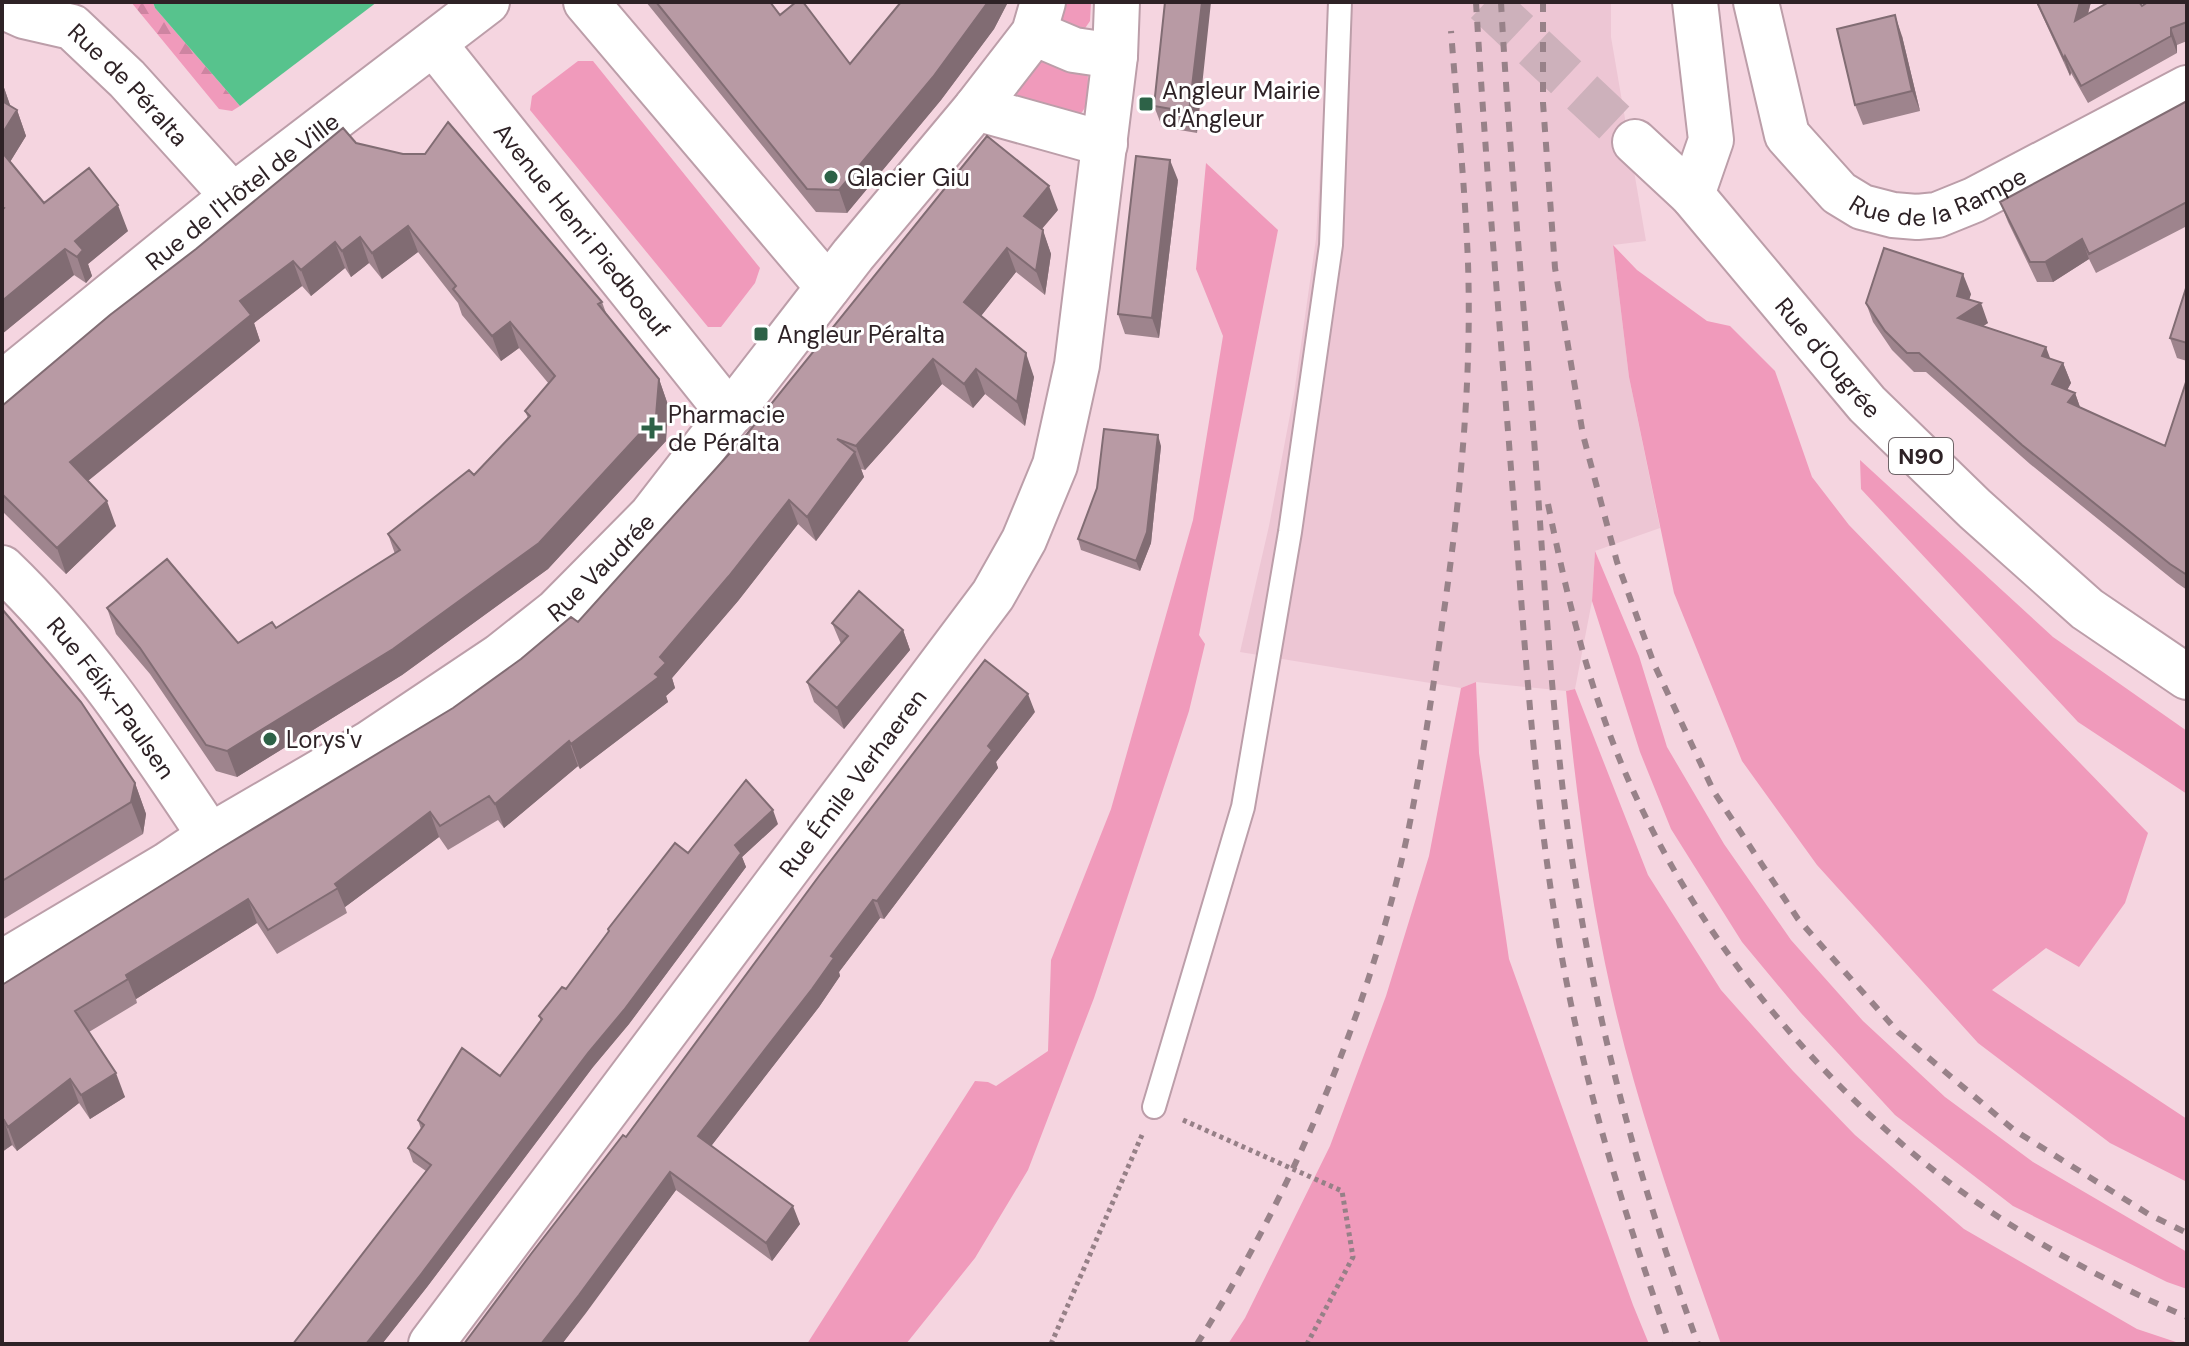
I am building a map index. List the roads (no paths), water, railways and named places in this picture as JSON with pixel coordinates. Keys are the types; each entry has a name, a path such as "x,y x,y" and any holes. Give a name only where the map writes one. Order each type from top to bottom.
{"street":[{"name":"Rue de l'Hôtel de Ville","path":"2,384 233,196 487,2"},
{"path":"586,2 828,287"},
{"name":"Rue Émile Verhaeren","path":"431,1344 1001,581 1024,540 1055,465 1077,365 1115,56 1117,2"},
{"path":"1692,195 1711,140 1695,2"},
{"name":"Rue de la Rampe","path":"1756,2 1787,135 1839,193 1862,207 1893,215 1937,215 1974,200 2187,88"},
{"name":"Rue de Péralta","path":"2,6 24,16 66,14 233,196"},
{"path":"1039,17 1074,50 1115,56"},
{"name":"Rue Vaudrée","path":"2,963 370,743 500,656 557,611 651,516 828,287 976,108 1039,17"},
{"name":"Avenue Henri Piedboeuf","path":"434,44 716,397 733,412"},
{"path":"976,108 1105,144"},
{"name":"Rue d'Ougrée","path":"1635,142 1692,195 1867,404 2087,609 2187,677"},
{"name":"Rue Félix-Paulsen","path":"2,568 42,607 122,706 210,836"}],"lane":[{"path":"1154,1107 1243,807 1290,532 1331,245 1340,2"}],"tunnel":[{"path":"1486,2 1635,142"}],"railway":[{"path":"1476,2 1530,706 1553,905 1564,971 1597,1114 1670,1344"},
{"path":"1501,2 1551,675 1571,851 1590,965 1615,1075 1644,1183 1698,1344"},
{"path":"1543,2 1543,103 1555,268 1583,435 1617,562 1654,664 1714,792 1798,919 1898,1032 2014,1130 2150,1215 2187,1233"},
{"path":"1197,1344 1266,1223 1326,1095 1374,962 1409,827 1432,697 1449,574 1466,397 1468,263 1451,31"},
{"path":"1548,504 1576,628 1615,748 1641,808 1672,866 1744,976 1830,1076 1927,1165 1988,1210 2052,1250 2187,1317"}],"place":[{"name":"Angleur Mairie d'Angleur","path":"1146,104"},
{"name":"Glacier Giu","path":"831,177"},
{"name":"Angleur Péralta","path":"761,334"},
{"name":"Pharmacie de Péralta","path":"652,428"},
{"name":"Lorys'v","path":"270,739"}]}
